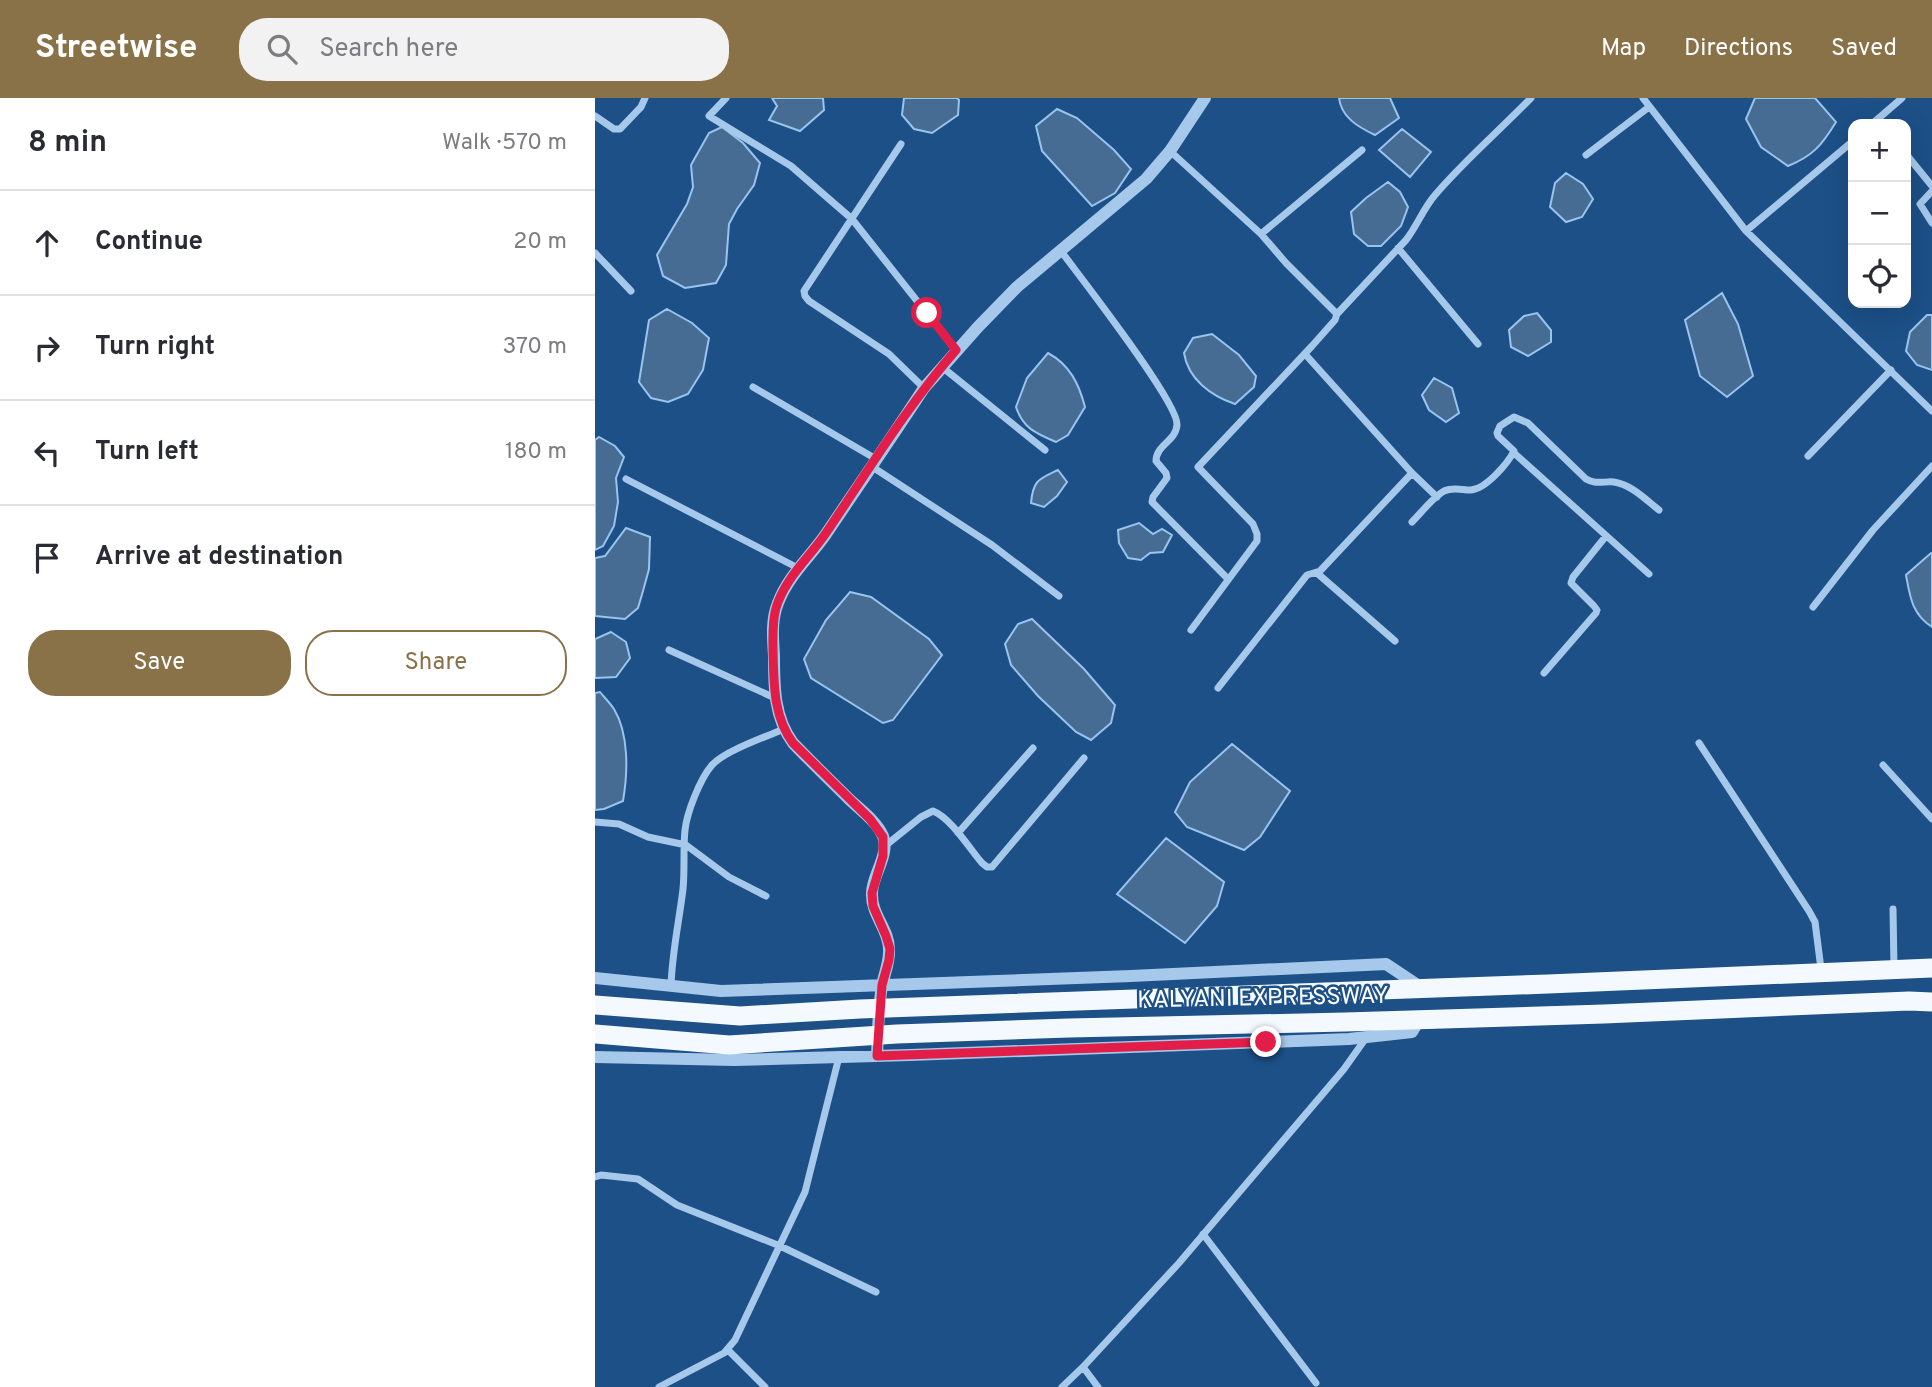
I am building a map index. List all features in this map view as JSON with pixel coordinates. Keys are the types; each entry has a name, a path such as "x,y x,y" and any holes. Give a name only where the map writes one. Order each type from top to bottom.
{"highway":[{"name":"KALYANI EXPRESSWAY","path":"595,1005 740,1016 860,1009 1932,968"},
{"name":"KALYANI EXPRESSWAY","path":"595,1034 729,1045 897,1034 1419,1020 1932,1002"}],"street":[{"path":"595,116 614,129 620,129 641,107 645,98"},
{"path":"726,98 709,116 791,166 852,219 956,350"},
{"path":"877,1056 882,985 890,949 873,906 872,893 884,846 882,834 801,751 784,729 775,698 774,617 783,591 798,568 824,536 941,367 1017,287 1146,178 1170,151 1205,98"},
{"path":"1191,630 1257,541 1256,528 1198,467 1305,354 1335,320 1337,314 1412,232 1421,213 1435,195 1478,148 1531,98"},
{"path":"1643,98 1746,231 1932,411"},
{"path":"1883,119 1902,98"},
{"path":"1586,155 1649,107"},
{"path":"901,144 804,291 809,301 889,354 924,388"},
{"path":"1746,231 1848,145"},
{"path":"1261,234 1362,150"},
{"path":"1170,151 1261,234 1337,314"},
{"path":"1911,162 1932,189 1920,204 1932,223"},
{"path":"1398,248 1478,344"},
{"path":"1061,251 1138,356 1176,418 1176,432 1156,454 1156,461 1167,478 1152,502 1228,579"},
{"path":"595,253 631,291"},
{"path":"1305,354 1437,497"},
{"path":"941,367 1045,450"},
{"path":"1808,456 1891,370"},
{"path":"753,387 874,463 992,545 1059,596"},
{"path":"1649,574 1514,453 1498,436 1500,426 1518,417 1528,423 1586,479 1596,483 1615,482 1625,485 1658,510"},
{"path":"1412,522 1448,489 1478,488 1494,476 1514,453"},
{"path":"1813,607 1873,530 1932,466"},
{"path":"1317,573 1412,473"},
{"path":"626,479 798,568"},
{"path":"1544,673 1596,613 1594,606 1571,583 1606,536"},
{"path":"1218,688 1309,573 1317,573 1395,641"},
{"path":"669,650 775,698"},
{"path":"671,986 683,888 685,827 704,778 713,764 730,753 784,729"},
{"path":"1699,743 1815,922 1822,972"},
{"path":"958,833 1033,748"},
{"path":"884,846 930,811 939,813 982,863 992,867 1084,758"},
{"path":"1883,765 1932,819"},
{"path":"595,822 624,826 645,836 686,845 729,877 766,896"},
{"path":"1893,909 1894,970"},
{"path":"595,978 722,991 1386,964 1422,988"},
{"path":"595,1056 734,1060 1366,1037 1412,1032 1419,1020"},
{"path":"1062,1387 1203,1234 1344,1069 1366,1037"},
{"path":"659,1387 728,1350 735,1340 805,1192 839,1057"},
{"path":"595,1177 601,1175 638,1179 677,1205 780,1246 876,1292"},
{"path":"1203,1234 1316,1383"},
{"path":"728,1350 765,1387"},
{"path":"1083,1367 1098,1387"}],"water":[{"path":"772,98 823,98 824,110 800,131 769,120 777,106"},
{"path":"904,98 957,98 958,115 932,133 914,129 902,115"},
{"path":"1339,98 1390,98 1399,118 1375,135 1347,116"},
{"path":"1755,98 1815,98 1836,122 1816,149 1788,166 1761,147 1746,119"},
{"path":"1057,109 1077,118 1114,150 1131,169 1115,193 1092,206 1042,151 1036,126"},
{"path":"722,127 743,143 760,163 754,185 729,224 726,265 716,283 685,288 663,276 657,255 687,204 693,187 691,165 709,133"},
{"path":"1402,129 1431,152 1410,177 1379,150"},
{"path":"1566,173 1583,184 1593,199 1582,217 1566,222 1550,207 1555,183"},
{"path":"1388,182 1400,192 1408,207 1401,226 1381,246 1368,246 1354,234 1351,212"},
{"path":"1722,293 1738,324 1753,376 1727,397 1700,376 1685,320"},
{"path":"667,309 692,323 709,338 703,370 688,394 668,402 651,398 639,382 649,320"},
{"path":"1537,313 1551,330 1551,342 1528,356 1511,347 1509,330 1524,316"},
{"path":"1927,315 1932,315 1932,370 1917,365 1906,351 1910,332"},
{"path":"1212,334 1239,355 1256,376 1254,387 1235,404 1202,385 1186,362 1184,353 1193,338"},
{"path":"1048,353 1062,363 1072,376 1085,407 1068,435 1056,442 1031,429 1022,420 1016,407 1027,378"},
{"path":"1434,378 1452,388 1459,413 1446,422 1429,410 1422,395"},
{"path":"599,437 615,446 624,457 616,478 618,502 614,526 603,546 595,550 595,440"},
{"path":"1058,470 1067,482 1057,496 1044,507 1031,503 1033,489 1038,481"},
{"path":"1139,523 1153,534 1162,529 1172,535 1163,552 1150,553 1141,560 1128,558 1119,543 1118,530"},
{"path":"626,528 650,537 649,569 638,608 625,619 595,616 595,558 605,556"},
{"path":"1931,553 1932,627 1916,611 1906,575"},
{"path":"850,592 871,597 929,639 942,655 893,720 883,723 811,678 804,659 826,620"},
{"path":"1032,619 1084,669 1115,705 1111,723 1091,740 1076,732 1038,696 1011,665 1005,644 1018,624"},
{"path":"611,632 626,642 630,658 616,677 595,678 595,639"},
{"path":"600,692 619,719 625,741 626,778 623,801 595,810 595,693"},
{"path":"1232,744 1290,791 1260,837 1244,850 1187,827 1175,812 1190,782"},
{"path":"1166,838 1224,882 1217,906 1185,943 1117,894"}],"route":[{"path":"927,313 956,350 924,388 824,536 798,568 783,591 774,617 775,698 784,729 793,743 870,819 883,837 883,856 872,893 877,919 890,949 882,985 877,1056 1266,1042"}]}
